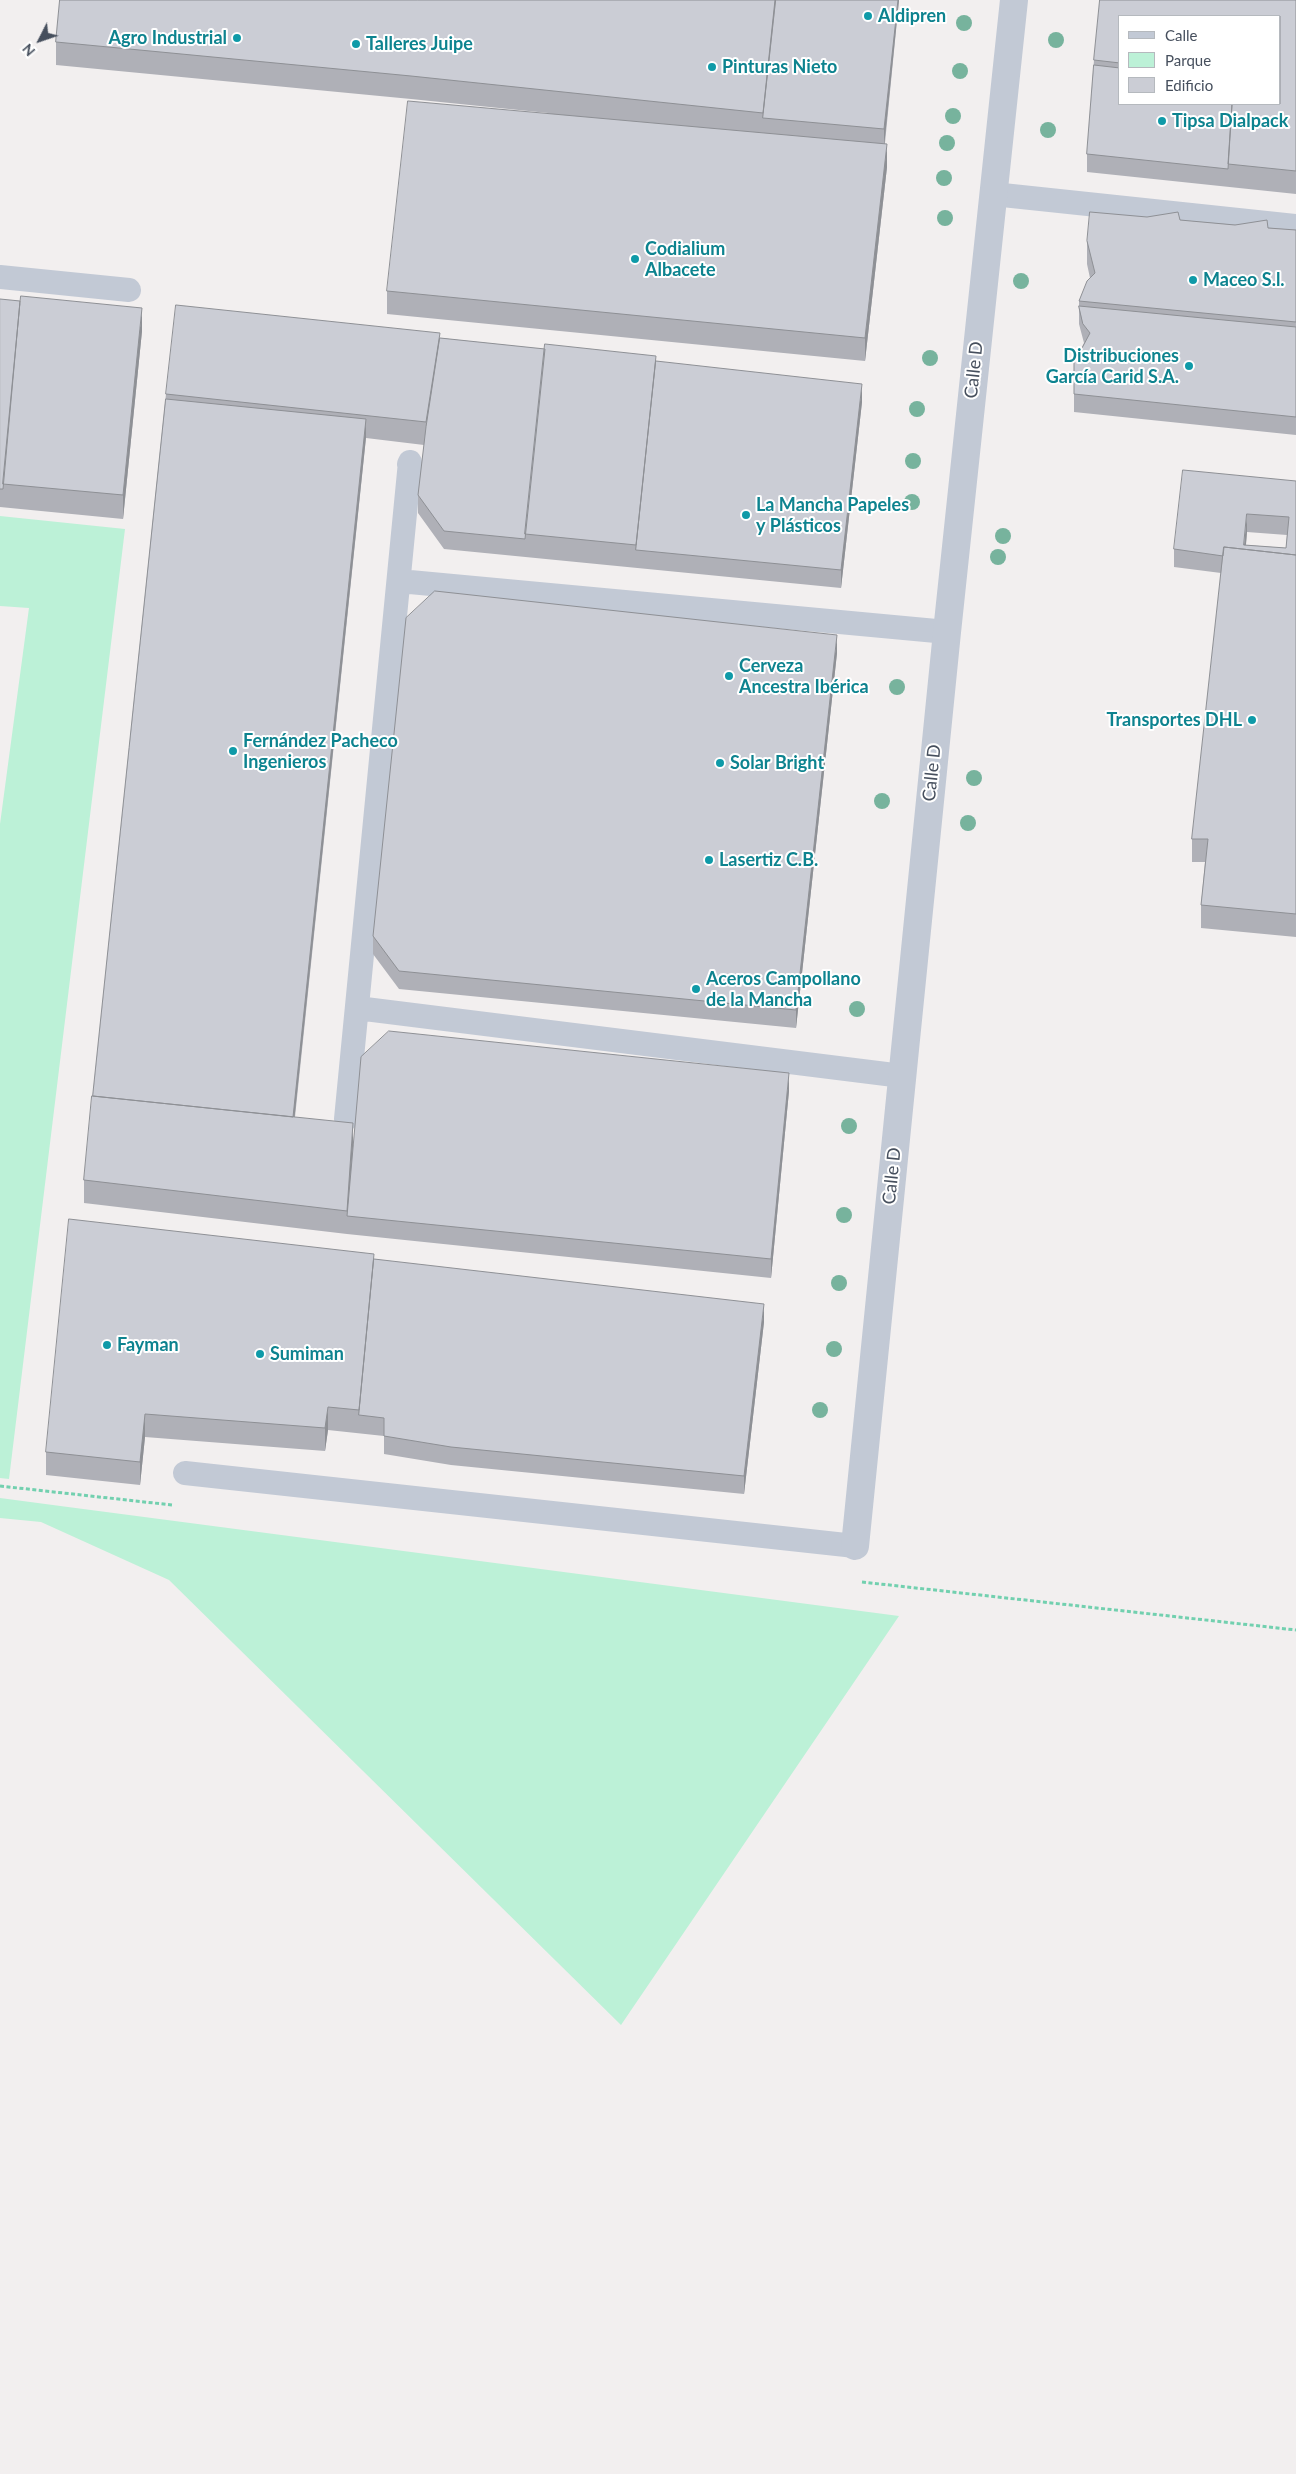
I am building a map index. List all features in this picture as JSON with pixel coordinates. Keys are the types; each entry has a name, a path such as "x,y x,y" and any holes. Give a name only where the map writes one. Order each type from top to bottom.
{"street":[{"name":"Calle D","path":"854,1546 947,632 1014,0"}],"lane":[{"path":"993,194 1296,226"},
{"path":"0,277 129,290"},
{"path":"346,1120 410,462 409,464"},
{"path":"399,581 947,632"},
{"path":"357,1008 902,1076"},
{"path":"185,1473 854,1546"}],"green space":[{"path":"0,516 125,529 9,1479 0,1478 0,824 29,608 0,606"},
{"path":"0,1498 899,1616 621,2025 169,1580 41,1522 0,1518"}],"building":[{"path":"60,0 775,0 763,113 411,76 56,42"},
{"path":"776,0 898,0 884,129 763,118"},
{"path":"1100,0 1296,0 1296,171 1228,164 1232,105 1281,105 1281,15 1118,15 1118,63 1094,60"},
{"name":"Tipsa Dialpack","path":"1094,65 1118,68 1118,105 1232,105 1228,169 1087,154"},
{"name":"Codialium Albacete","path":"408,101 887,144 865,338 387,291"},
{"name":"Maceo S.l.","path":"1090,212 1147,217 1178,212 1180,220 1235,225 1267,220 1268,228 1296,230 1296,322 1079,301 1087,281 1095,273 1087,241"},
{"path":"21,296 142,308 123,495 3,484"},
{"path":"0,299 20,301 3,489 0,489"},
{"path":"176,305 440,333 426,422 166,394"},
{"name":"Distribuciones García Carid S.A.","path":"1079,306 1296,327 1296,417 1074,394 1074,363 1090,333 1083,324"},
{"path":"440,338 545,349 525,539 444,531 418,495 426,427"},
{"path":"545,344 656,356 636,545 525,534"},
{"path":"656,361 862,384 841,570 636,550"},
{"path":"166,399 366,419 293,1117 93,1096"},
{"path":"1183,470 1296,481 1296,555 1224,547 1223,556 1174,549","holes":["1247,514 1289,517 1286,548 1244,545"]},
{"name":"Transportes DHL","path":"1224,547 1296,555 1296,914 1201,905 1208,839 1192,839"},
{"path":"435,591 837,635 796,1010 399,971 373,936 406,618"},
{"path":"389,1031 789,1073 771,1259 347,1216 361,1057"},
{"path":"92,1096 353,1123 347,1211 84,1180"},
{"path":"69,1219 374,1254 359,1410 328,1407 325,1428 145,1414 140,1462 46,1452"},
{"path":"374,1259 764,1304 744,1476 451,1447 384,1436 384,1418 359,1415"}],"place":[{"name":"Aldipren","path":"868,16"},
{"name":"Agro Industrial","path":"237,38"},
{"name":"Talleres Juipe","path":"356,44"},
{"name":"Pinturas Nieto","path":"712,67"},
{"name":"Tipsa Dialpack","path":"1162,121"},
{"name":"Codialium Albacete","path":"635,259"},
{"name":"Maceo S.l.","path":"1193,280"},
{"name":"Distribuciones García Carid S.A.","path":"1189,366"},
{"name":"La Mancha Papeles y Plásticos","path":"746,515"},
{"name":"Cerveza Ancestra Ibérica","path":"729,676"},
{"name":"Transportes DHL","path":"1252,720"},
{"name":"Fernández Pacheco Ingenieros","path":"233,751"},
{"name":"Solar Bright","path":"720,763"},
{"name":"Lasertiz C.B.","path":"709,860"},
{"name":"Aceros Campollano de la Mancha","path":"696,989"},
{"name":"Fayman","path":"107,1345"},
{"name":"Sumiman","path":"260,1354"}]}
